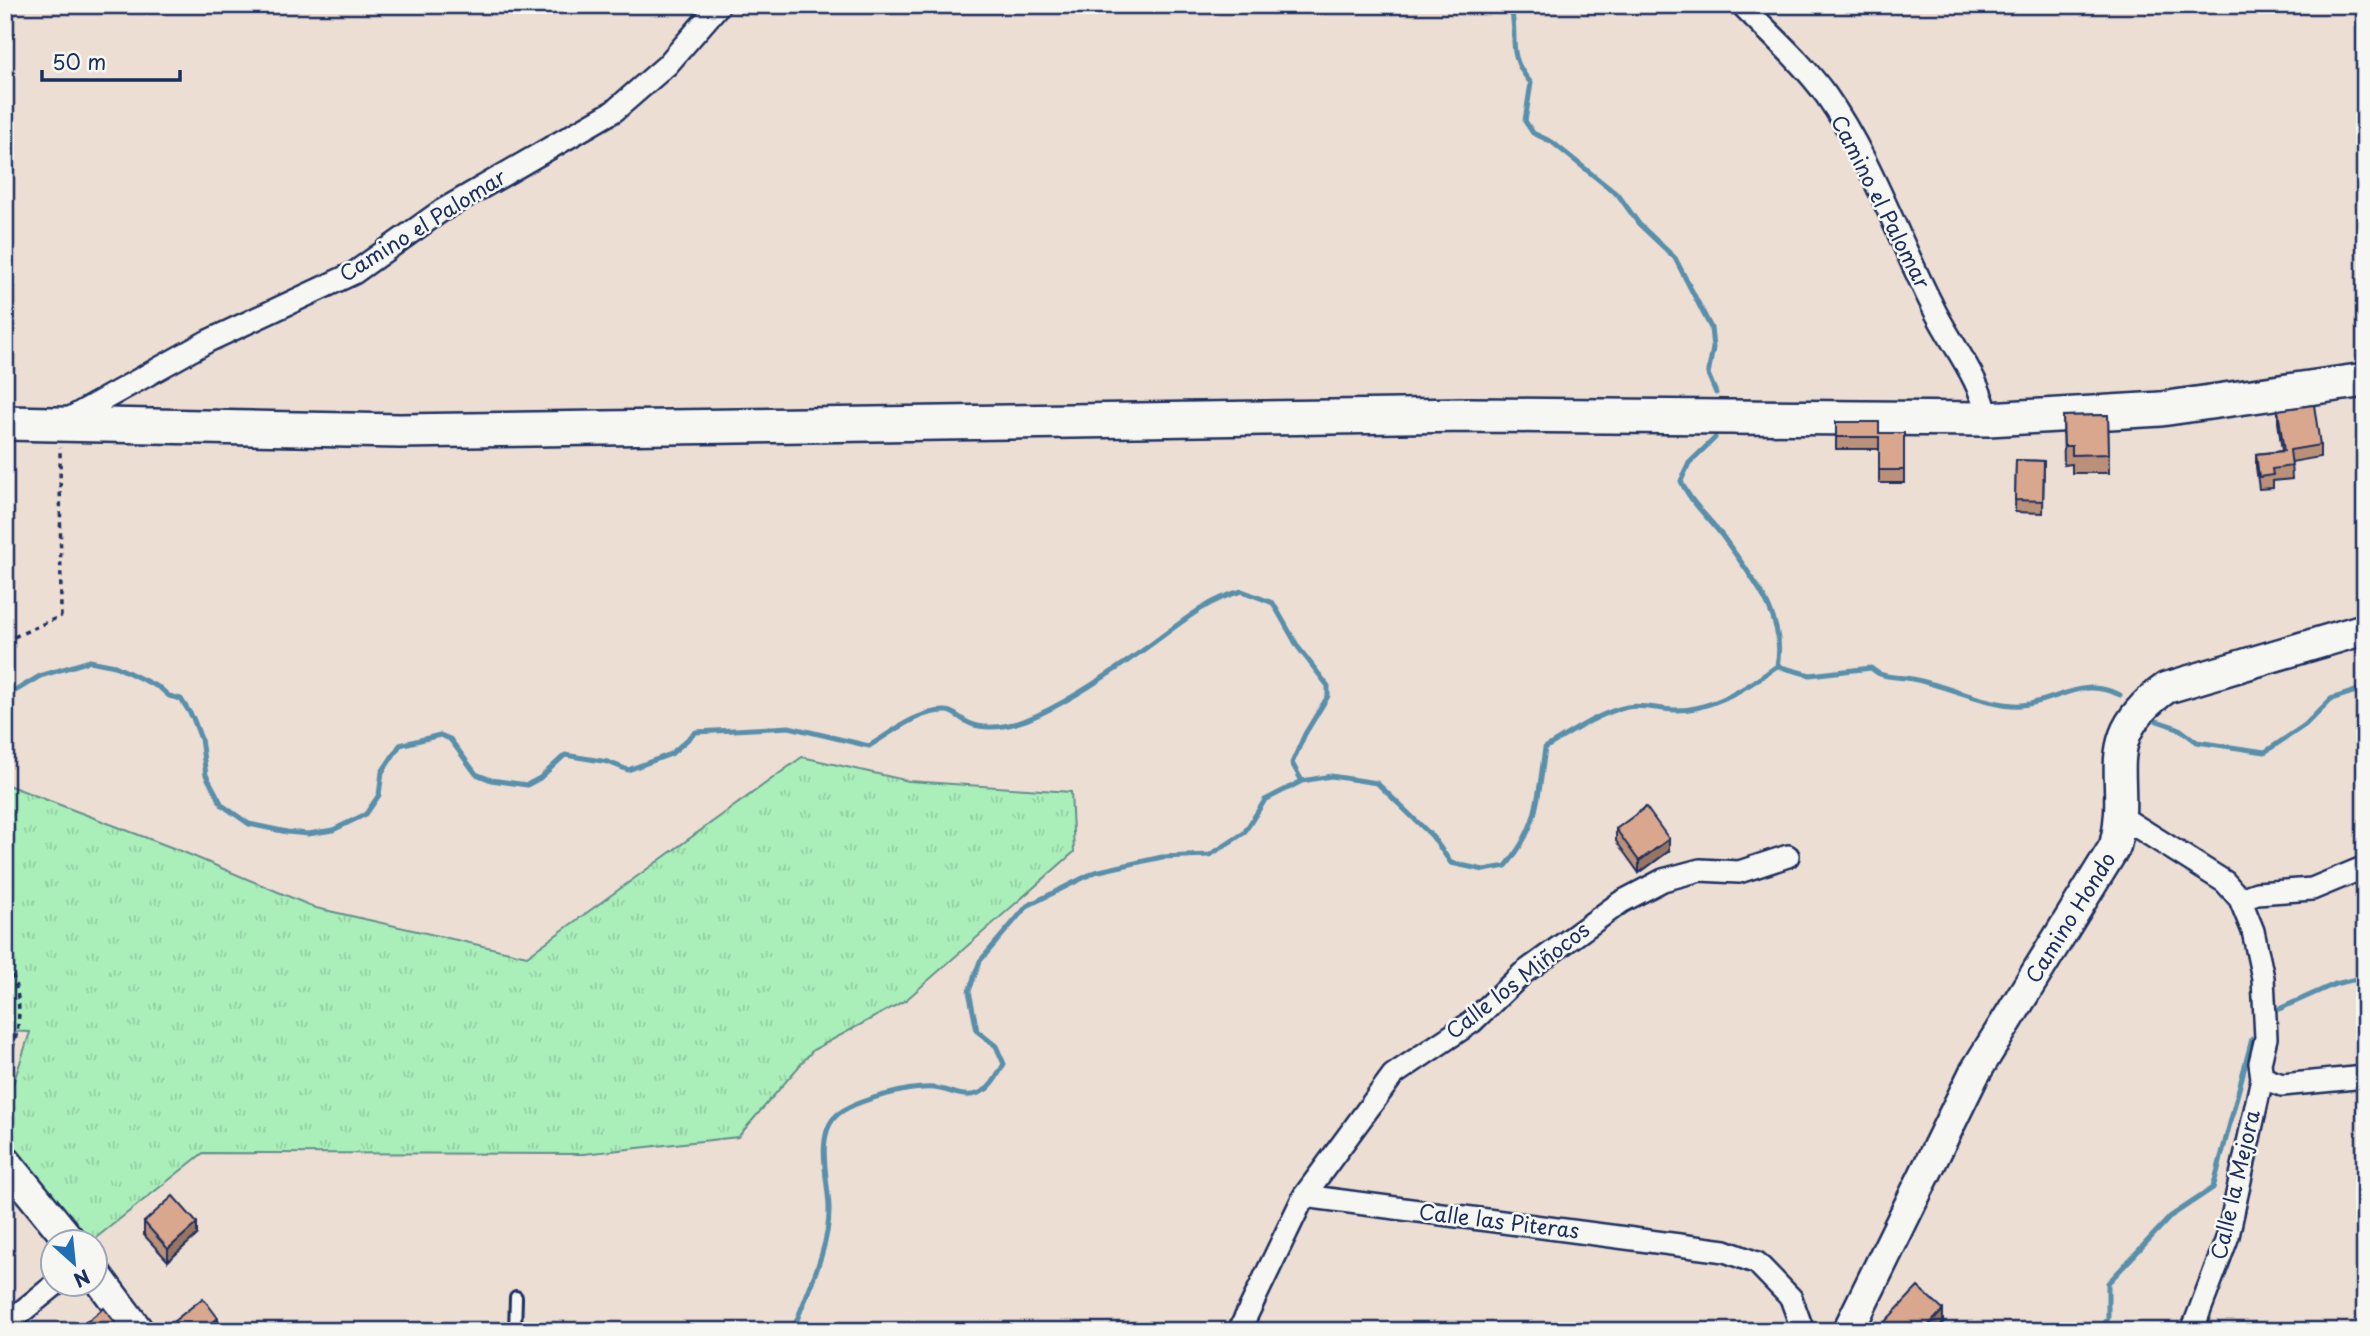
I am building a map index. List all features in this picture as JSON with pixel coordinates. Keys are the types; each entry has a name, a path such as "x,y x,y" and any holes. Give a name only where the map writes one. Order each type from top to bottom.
{"main road":[{"path":"5,423 537,430 1469,415 1987,419 2161,410 2365,380"}],"street":[{"name":"Camino el Palomar","path":"60,424 208,341 354,273 441,211 614,111 667,65 719,5"},
{"name":"Camino el Palomar","path":"1742,5 1793,54 1826,96 1846,129 1933,307 1982,391 1987,419"},
{"name":"Camino Hondo","path":"1848,1331 1974,1074 2115,846 2120,816 2118,760 2120,743 2127,729 2151,698 2166,688 2365,629"},
{"name":"Calle la Mejora","path":"2120,816 2215,875 2241,900 2253,931 2263,978 2266,1038 2260,1063 2262,1079 2228,1236 2192,1331"},
{"name":"Calle los Miñocos","path":"1304,1196 1393,1075 1472,1022 1522,974 1621,902 1663,880 1700,870 1739,872 1788,856"},
{"path":"2241,900 2257,893 2312,889 2365,867"},
{"name":"Calle la Mejora","path":"2262,1079 2282,1085 2365,1077"},
{"path":"5,1161 60,1228"},
{"path":"1239,1331 1304,1196"},
{"name":"Calle las Piteras","path":"1304,1196 1725,1251 1757,1263 1766,1272 1791,1298 1803,1331"},
{"path":"108,1291 138,1331"},
{"path":"5,1325 38,1298"}],"lane":[{"path":"516,1297 516,1331"}],"path":[{"path":"5,641 61,616 60,424"},
{"path":"5,956 17,984 18,1037 5,1069"}],"green space":[{"path":"802,757 909,781 1071,792 1074,852 906,1000 813,1050 738,1137 583,1154 203,1153 108,1228 80,1228 5,1145 5,1109 30,1032 5,1031 5,784 181,851 316,908 527,956"}],"building":[{"path":"2314,405 2320,445 2290,450 2292,466 2272,469 2273,475 2259,477 2256,454 2284,451 2278,410"},
{"path":"2108,415 2109,454 2072,455 2072,446 2064,446 2063,416"},
{"path":"1836,422 1879,422 1879,433 1904,433 1904,470 1879,470 1879,437 1836,437"},
{"path":"2016,460 2044,461 2043,501 2015,500"},
{"path":"1646,807 1669,839 1639,861 1616,829"},
{"path":"173,1196 197,1223 168,1249 144,1222"},
{"path":"1918,1287 1943,1310 1923,1331 1876,1331"},
{"path":"203,1298 218,1318 202,1331 172,1331 168,1326"},
{"path":"104,1308 120,1329 75,1331"},
{"path":"251,1323 257,1331 240,1331"}],"waterway":[{"path":"1510,5 1515,53 1531,83 1525,121 1533,133 1552,142 1619,196 1639,224 1675,258 1711,328 1713,348 1708,374 1716,393"},
{"path":"1715,438 1689,463 1681,481 1765,599 1777,631 1777,666"},
{"path":"5,697 40,676 90,661 115,666 160,688 169,696 181,699 193,718 201,739 206,775 222,805 249,824 308,834 333,830 366,814 379,795 382,772 400,745 440,735 450,739 476,774 491,780 527,785 540,778 565,755 608,762 628,770 671,754 696,732 789,727 869,746 905,723 936,712 949,711 969,723 983,727 1012,724 1040,714 1071,697 1119,667 1203,607 1242,591 1273,603 1298,647 1328,686 1328,696 1305,734 1292,763 1302,781"},
{"path":"793,1331 826,1239 829,1208 824,1147 830,1124 845,1109 869,1099 898,1092 934,1088 972,1095 988,1088 1004,1064 996,1046 977,1031 969,991 980,961 1027,906 1095,872 1162,857 1210,855 1244,833 1265,800 1302,781 1331,776 1377,783 1432,836 1451,863 1484,870 1506,866 1531,824 1545,748 1584,724 1627,707 1689,709 1716,702 1777,666 1810,675 1871,668 1884,675 1917,680 1983,700 2010,705 2034,703 2081,689 2093,688 2120,695"},
{"path":"2157,721 2178,728 2197,742 2265,752 2305,725 2331,699 2365,688"},
{"path":"2279,1009 2335,984 2365,977"},
{"path":"2101,1331 2108,1318 2108,1283 2171,1216 2213,1188 2252,1039"}]}
